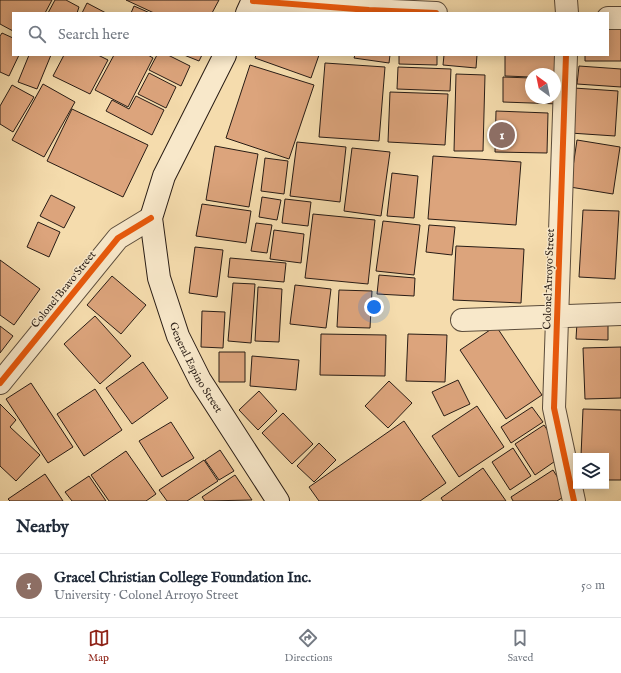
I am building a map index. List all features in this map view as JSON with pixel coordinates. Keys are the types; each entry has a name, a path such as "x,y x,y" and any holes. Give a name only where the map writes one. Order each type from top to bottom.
{"street":[{"path":"566,0 566,12"},
{"path":"251,5 414,12"},
{"path":"609,18 621,18"},
{"path":"151,218 164,176 224,56"},
{"name":"Colonel Arroyo Street","path":"566,56 554,408 574,501"},
{"name":"Colonel Bravo Street","path":"0,383 118,238 151,218"},
{"name":"General Espino Street","path":"151,218 159,278 178,336 200,380 278,501"},
{"path":"462,320 621,314"}],"building":[{"path":"0,0 52,0 46,12 12,12 12,30 0,24"},
{"path":"55,0 66,0 79,7 77,12 49,12"},
{"path":"126,0 219,0 213,12 152,12"},
{"path":"87,3 104,12 82,12"},
{"path":"134,6 148,12 131,12"},
{"path":"609,27 621,27 621,61 585,61 585,56 609,56"},
{"path":"2,33 12,38 12,56 19,56 9,76 0,72 0,36"},
{"path":"29,56 51,56 37,89 18,82"},
{"path":"63,56 100,56 108,60 90,94 53,76"},
{"path":"113,56 150,56 153,58 128,107 95,90"},
{"path":"156,56 170,56 190,66 181,86 149,70"},
{"path":"186,56 202,56 199,61"},
{"path":"256,56 319,56 311,78 255,58"},
{"path":"355,56 390,56 389,63 354,58"},
{"path":"399,56 437,56 437,65 399,64"},
{"path":"444,56 477,56 476,68 443,65"},
{"path":"505,56 563,56 558,68 525,68 525,77 505,76"},
{"path":"325,63 385,67 379,141 319,137"},
{"path":"250,65 314,85 289,159 226,138"},
{"path":"579,66 621,69 621,87 577,84"},
{"path":"398,67 451,69 450,91 397,89"},
{"path":"149,73 176,87 166,108 138,94"},
{"path":"456,74 485,75 483,151 454,151"},
{"path":"503,77 525,78 525,103 503,102"},
{"path":"43,84 75,102 44,157 12,140"},
{"path":"12,85 34,97 13,132 0,124 0,106"},
{"path":"574,88 618,91 615,136 570,133"},
{"path":"390,92 448,94 445,145 388,142"},
{"path":"136,96 164,110 152,135 106,111 112,100 129,109"},
{"path":"72,109 148,145 123,197 47,161"},
{"path":"496,111 548,113 547,153 495,152"},
{"path":"577,140 620,147 613,194 570,187"},
{"path":"297,142 346,147 340,202 290,196"},
{"path":"215,146 258,154 249,207 206,200"},
{"path":"352,148 390,152 381,216 344,211"},
{"path":"433,156 521,162 516,225 428,219"},
{"path":"265,158 288,161 284,194 261,191"},
{"path":"392,173 418,176 414,218 387,216"},
{"path":"51,195 75,207 64,228 40,216"},
{"path":"262,197 281,200 277,220 259,217"},
{"path":"285,199 311,202 308,226 282,223"},
{"path":"202,204 251,211 246,243 196,236"},
{"path":"583,210 619,211 615,279 579,277"},
{"path":"313,214 375,220 368,284 305,278"},
{"path":"383,221 420,225 414,275 376,271"},
{"path":"38,222 60,232 49,257 27,247"},
{"path":"256,223 272,225 267,253 251,251"},
{"path":"429,225 455,227 452,255 426,252"},
{"path":"274,230 304,234 301,263 270,259"},
{"path":"456,246 524,249 521,303 453,300"},
{"path":"195,247 223,250 217,297 189,293"},
{"path":"230,258 286,263 284,282 228,277"},
{"path":"0,260 40,289 14,325 0,315"},
{"path":"379,275 415,278 414,296 377,294"},
{"path":"112,276 146,305 121,334 87,305"},
{"path":"233,283 255,284 251,343 228,341"},
{"path":"295,285 331,289 326,328 290,324"},
{"path":"258,287 282,289 279,342 255,341"},
{"path":"339,290 372,291 370,328 337,327"},
{"path":"202,311 225,312 223,348 201,347"},
{"path":"95,316 131,356 100,384 64,344"},
{"path":"577,322 608,323 608,340 576,339"},
{"path":"0,326 13,336 0,353"},
{"path":"496,326 542,395 506,419 460,350"},
{"path":"321,334 386,335 385,376 320,375"},
{"path":"408,334 447,335 445,382 406,381"},
{"path":"621,347 621,398 585,399 583,348"},
{"path":"219,352 245,352 245,382 219,382"},
{"path":"252,356 299,360 296,390 250,386"},
{"path":"143,362 168,398 132,424 106,388"},
{"path":"458,380 470,404 444,416 432,392"},
{"path":"389,381 412,403 388,428 365,406"},
{"path":"31,383 73,447 48,463 6,399"},
{"path":"95,389 122,430 84,456 57,414"},
{"path":"259,391 277,411 258,430 239,410"},
{"path":"0,404 16,420 10,427 40,455 16,481 0,466"},
{"path":"477,406 504,447 459,477 432,436"},
{"path":"532,407 543,422 511,443 501,427"},
{"path":"583,409 621,410 621,480 609,480 609,453 581,453"},
{"path":"283,413 313,444 292,464 262,433"},
{"path":"404,421 446,483 420,501 319,501 309,487"},
{"path":"171,422 194,458 162,477 139,441"},
{"path":"544,425 564,455 535,475 515,444"},
{"path":"319,443 336,460 314,482 297,466"},
{"path":"513,448 531,476 510,490 492,462"},
{"path":"220,450 234,471 219,480 205,460"},
{"path":"126,451 156,494 146,501 109,501 91,475"},
{"path":"204,460 218,481 187,501 167,501 159,490"},
{"path":"483,468 506,501 443,501 441,498"},
{"path":"553,470 568,494 557,501 513,501 511,497"},
{"path":"45,474 63,501 10,501 8,499"},
{"path":"235,475 252,500 205,501 202,497"},
{"path":"89,476 106,501 72,501 65,492"}],"cycle path":[{"path":"253,1 414,12"},
{"path":"566,56 554,408 574,501"},
{"path":"0,383 118,238 151,218"}],"place":[{"name":"Gracel Christian College Foundation Inc.","path":"502,135"}]}
